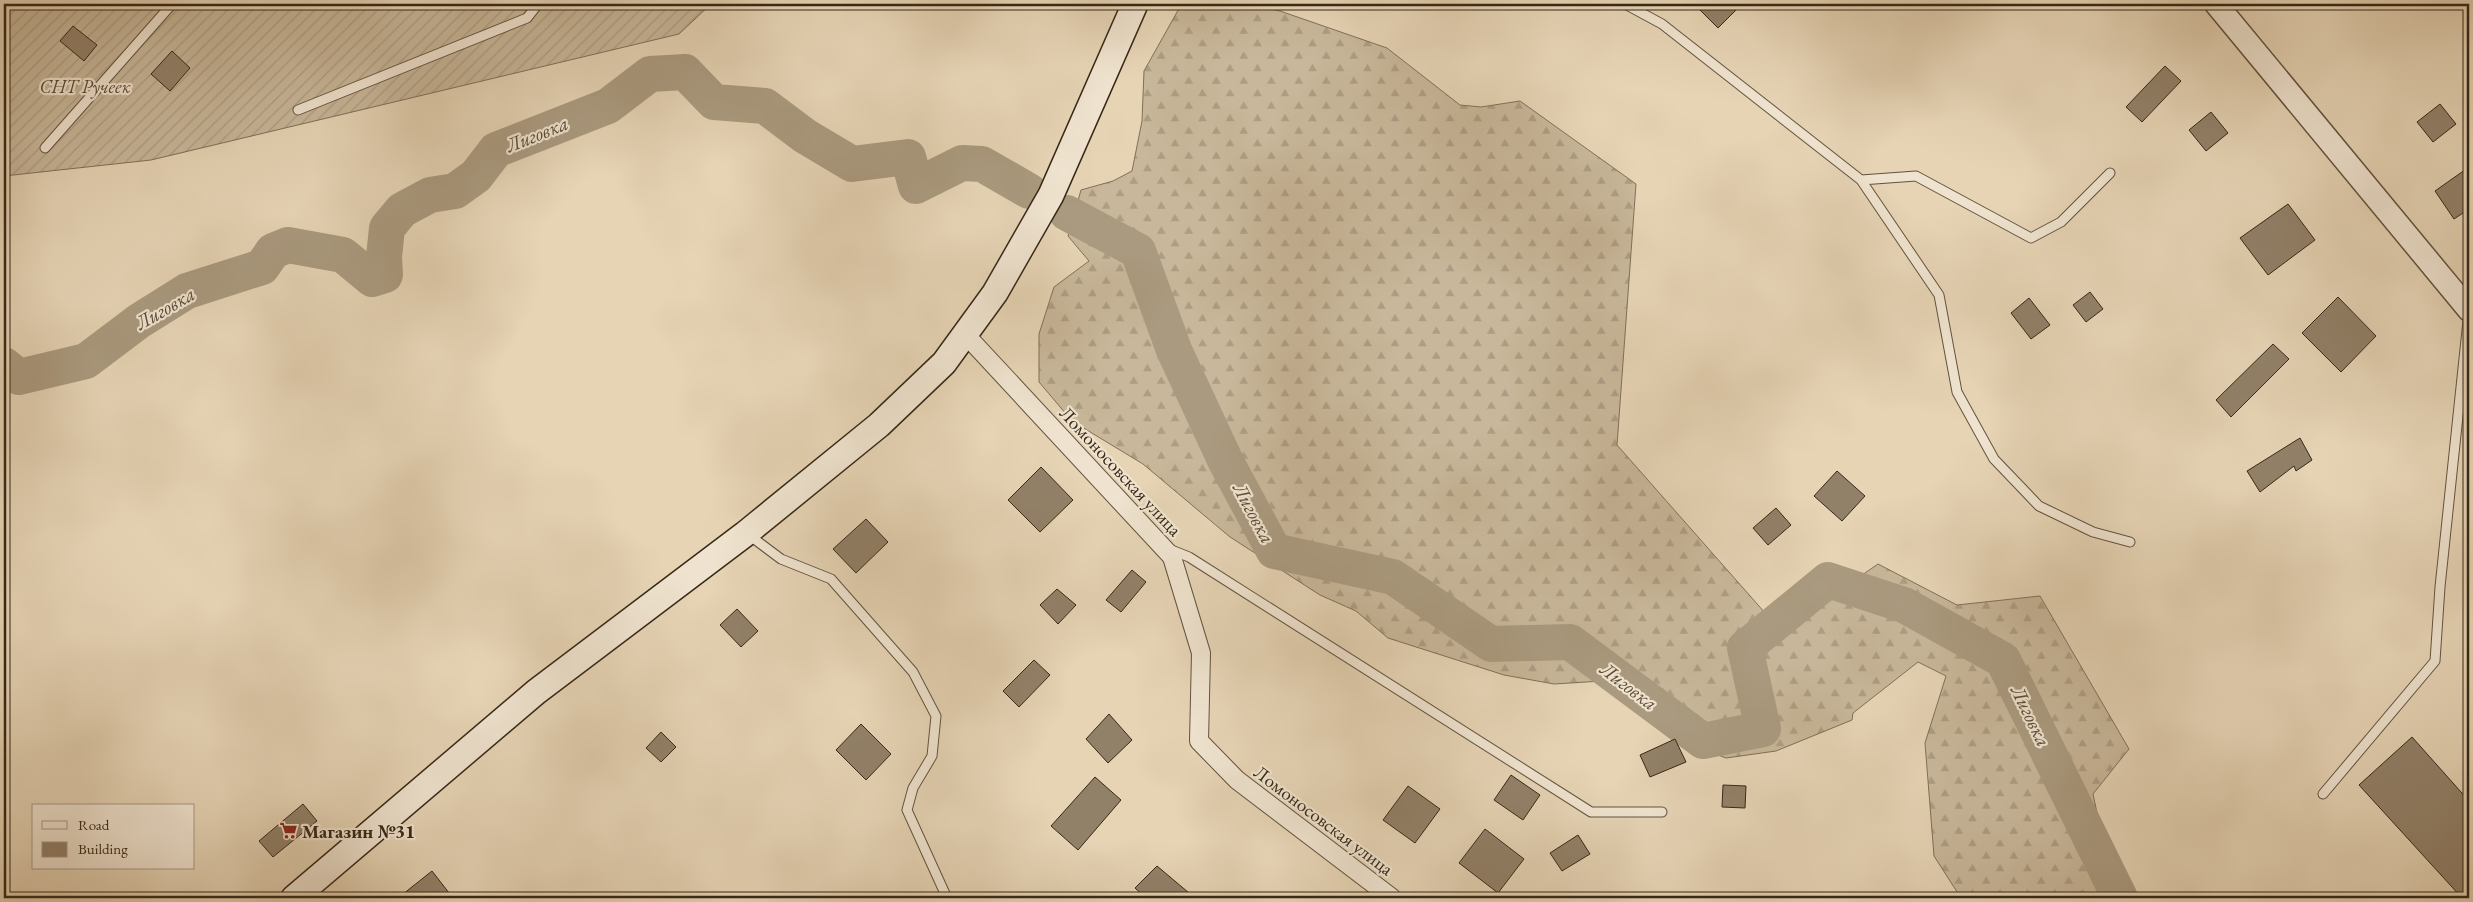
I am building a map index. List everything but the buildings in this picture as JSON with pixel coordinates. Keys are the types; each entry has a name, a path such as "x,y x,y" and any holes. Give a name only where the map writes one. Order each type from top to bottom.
{"main road":[{"path":"294,898 536,692 746,533 879,424 944,363 995,293 1051,195 1135,4"}],"street":[{"path":"2216,4 2469,310"},
{"name":"Ломоносовская улица","path":"965,334 1172,557 1201,653 1199,741 1237,780 1392,898"}],"lane":[{"path":"45,148 172,4"},
{"path":"298,110 526,18 538,4"},
{"path":"1625,4 1662,24 1861,180 1939,295 1957,392 1994,459 2039,506 2093,532 2130,542"},
{"path":"1861,180 1916,176 2031,238 2061,222 2110,173"},
{"path":"2323,794 2435,661 2440,587 2469,310"},
{"path":"746,533 781,559 830,580 913,672 936,716 932,756 913,788 907,810 947,898"},
{"path":"1162,546 1189,557 1591,812 1662,812"}],"green space":[{"name":"СНТ Ручеек","path":"4,4 711,4 679,34 151,160 4,176"},
{"path":"1246,4 1280,11 1387,48 1460,105 1481,107 1520,101 1636,184 1617,445 1781,631 1878,564 1957,605 2040,596 2129,749 2093,794 2115,898 1961,898 1934,856 1925,743 1946,676 1918,662 1853,713 1852,720 1776,751 1726,758 1718,755 1663,689 1634,679 1554,684 1504,675 1388,638 1356,611 1320,595 1230,537 1143,464 1072,421 1039,382 1039,334 1054,287 1089,261 1068,236 1081,190 1113,181 1132,171 1142,121 1144,71 1181,5"}],"waterway":[{"name":"Лиговка","path":"4,365 19,377 86,361 139,321 187,291 262,267 273,251 288,245 343,255 372,279 385,275 384,257 387,228 402,210 430,195 455,191 476,176 496,150 608,106 650,74 685,72 714,102 765,106 805,136 852,164 908,157 916,186 962,163 982,164 1029,191"},
{"name":"Лиговка","path":"1067,213 1138,251 1174,350 1226,462 1274,551 1393,577 1491,644 1570,642 1703,741 1763,729 1745,648 1828,580 1904,605 2003,660 2120,898"}],"place":[{"name":"Магазин №31","path":"288,831"}]}
